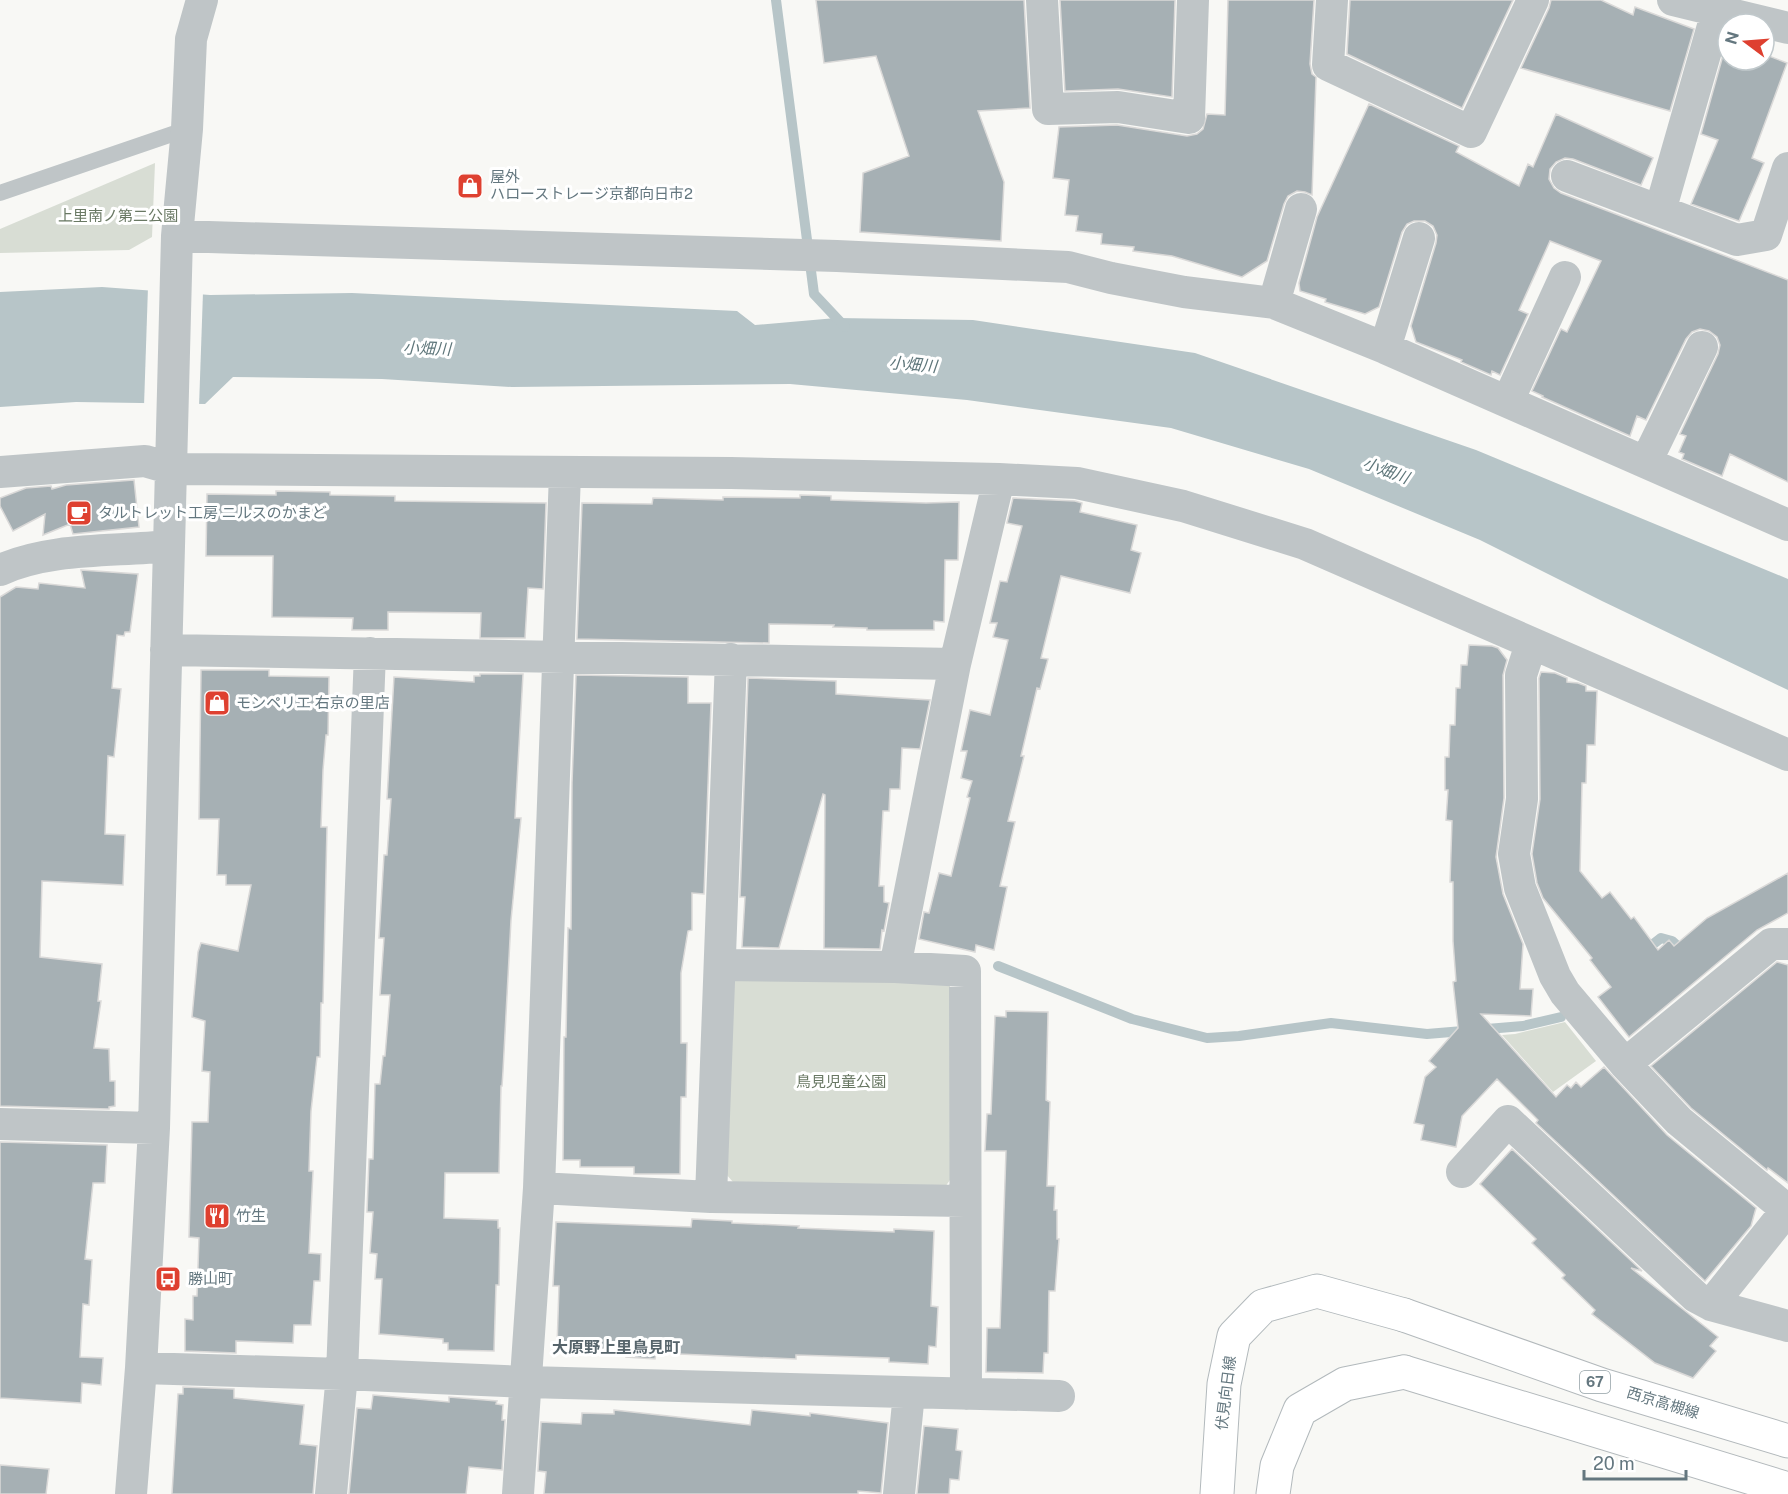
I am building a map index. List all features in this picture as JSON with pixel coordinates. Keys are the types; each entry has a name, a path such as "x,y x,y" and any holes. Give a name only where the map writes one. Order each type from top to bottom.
{"main road":[{"name":"伏見向日線","path":"1217,1494 1224,1384 1234,1336 1263,1306 1317,1291 1404,1315"},
{"name":"西京高槻線","path":"1404,1315 1602,1385 1788,1441"},
{"path":"1273,1494 1277,1466 1300,1410 1345,1384 1404,1372 1788,1489"},
{"path":"1591,1429 1602,1385"}],"street":[{"path":"131,1494 141,1368 154,1128 177,245 187,129 191,39 202,0"},
{"path":"1042,0 1048,110 1118,107 1189,117 1193,0"},
{"path":"1332,0 1328,65 1471,132 1533,0"},
{"path":"1673,0 1717,12"},
{"path":"1660,211 1716,15"},
{"path":"1567,176 1737,240 1766,235 1788,168"},
{"path":"1274,303 1301,209"},
{"path":"1384,348 1419,238"},
{"path":"177,245 800,255 1068,267 1184,292 1274,303 1508,401 1788,525"},
{"path":"1508,401 1565,277"},
{"path":"1646,462 1702,347"},
{"path":"0,472 144,461 172,455 565,473 731,473 1077,483 1183,506 1305,544 1788,755"},
{"path":"518,1494 539,1188 565,473"},
{"path":"895,967 955,664 999,479"},
{"path":"0,570 27,561 61,554 168,546"},
{"path":"1531,644 1521,675 1522,799 1514,854 1518,879 1555,976 1565,993 1624,1064 1679,1121 1787,1210 1711,1305"},
{"path":"166,650 955,664"},
{"path":"331,1494 342,1374 370,653"},
{"path":"711,1197 731,659"},
{"path":"1624,1064 1771,944 1788,944"},
{"path":"720,965 895,967 965,971 966,1394"},
{"path":"1462,1172 1508,1120 1696,1297 1711,1305 1788,1326"},
{"path":"0,1124 154,1128"},
{"path":"539,1188 711,1197 965,1201"},
{"path":"141,1368 527,1382 1059,1396"},
{"path":"899,1494 909,1393"}],"lane":[{"path":"0,193 187,129"}],"green space":[{"name":"上里南ノ第二公園","path":"155,163 152,237 129,250 0,253 0,229"},
{"name":"鳥見児童公園","path":"737,974 950,985 950,1180 945,1187 733,1182 726,1174 731,985"},
{"path":"1565,1022 1596,1061 1553,1092 1502,1035"}],"water":[{"name":"小畑川","path":"102,287 210,295 352,293 737,311 755,325 836,318 973,320 1195,353 1476,450 1788,579 1788,690 1480,540 1309,469 1171,428 967,400 790,384 512,387 382,379 233,377 205,404 76,402 0,407 0,292"}],"pier":[{"path":"148,287 203,292 199,407 144,406"}],"building":[{"path":"816,0 1024,0 1030,108 978,111 1004,182 1001,241 860,232 863,173 909,156 876,56 824,63"},
{"path":"1060,0 1175,0 1172,97 1118,89 1065,91"},
{"path":"1228,0 1314,0 1310,64 1312,74 1316,77 1312,195 1297,191 1288,196 1267,261 1242,277 1172,256 1133,251 1134,247 1101,244 1102,234 1076,231 1078,216 1065,215 1069,180 1053,178 1059,127 1117,125 1187,136 1197,134 1203,129 1207,114 1225,115"},
{"path":"1350,0 1513,0 1462,108 1347,54"},
{"path":"1551,0 1601,0 1633,15 1635,7 1694,29 1670,111 1521,68"},
{"path":"1776,59 1787,63 1752,158 1764,163 1739,221 1691,204 1718,140 1701,134 1718,72 1776,72"},
{"path":"1369,104 1459,146 1456,152 1519,186 1528,164 1533,167 1556,114 1653,158 1641,185 1565,158 1556,162 1550,169 1549,179 1554,188 1561,193 1788,280 1788,482 1730,454 1722,476 1682,459 1684,454 1679,452 1686,436 1680,434 1718,354 1720,345 1717,337 1709,331 1700,329 1692,332 1686,339 1646,420 1637,416 1630,436 1532,391 1561,329 1567,332 1601,261 1550,241 1519,310 1528,314 1500,375 1492,371 1491,375 1461,362 1462,360 1416,342 1411,326 1437,235 1433,226 1425,221 1414,221 1407,224 1402,232 1379,307 1365,314 1325,302 1326,299 1300,291 1299,283 1317,217"},
{"path":"134,480 139,527 73,534 70,524 43,535 45,514 13,531 0,506 0,498 26,488 51,486 52,489 66,485"},
{"path":"276,491 395,496 395,501 546,503 543,589 528,588 525,638 480,638 481,613 388,612 388,630 352,630 353,618 272,617 273,556 206,556 207,494 276,495"},
{"path":"800,495 831,496 831,500 959,502 958,560 945,560 944,622 934,621 934,630 867,630 867,628 833,627 834,625 769,624 769,643 577,639 582,503 652,504 653,498 723,500 723,497 800,498"},
{"path":"1013,498 1075,501 1082,503 1080,512 1137,525 1131,550 1141,553 1130,593 1061,576 1041,658 1048,659 1040,689 1037,688 1008,821 1015,822 1000,886 1007,887 994,950 976,945 975,952 919,939 924,912 929,913 939,873 951,876 970,798 967,797 972,781 961,778 967,751 961,751 970,710 990,715 1008,640 993,637 997,623 990,623 1000,581 1007,582 1022,526 1007,523"},
{"path":"81,570 138,574 130,632 125,632 124,636 117,635 112,688 121,689 114,757 108,756 105,834 125,835 123,885 42,881 40,957 102,964 98,1001 101,1001 94,1048 109,1049 110,1081 115,1081 115,1106 109,1109 0,1106 0,597 16,587 38,589 39,583 85,588"},
{"path":"1469,645 1498,648 1507,660 1503,675 1504,798 1496,857 1503,894 1523,944 1520,989 1533,989 1531,1016 1481,1014 1556,1097 1567,1085 1571,1088 1576,1082 1581,1087 1604,1067 1667,1135 1756,1208 1751,1226 1705,1281 1536,1123 1538,1120 1497,1079 1462,1116 1456,1147 1421,1140 1424,1125 1414,1123 1425,1077 1436,1067 1429,1061 1458,1028 1453,982 1456,981 1453,882 1450,882 1452,821 1446,820 1448,790 1445,790 1445,757 1449,757 1450,725 1455,725 1456,688 1460,688 1461,665 1467,665"},
{"path":"201,670 269,670 269,676 329,677 328,735 326,735 323,770 321,827 327,827 323,1003 321,1003 320,1057 317,1057 311,1111 309,1171 313,1171 309,1253 321,1254 320,1281 314,1281 311,1325 294,1325 293,1343 236,1341 236,1353 185,1351 185,1319 193,1320 193,1296 197,1296 199,1238 189,1237 192,1122 208,1122 210,1072 202,1071 205,1021 192,1017 198,952 201,943 238,951 251,885 226,885 226,875 217,875 219,819 199,819"},
{"path":"1541,672 1555,673 1567,678 1567,682 1586,686 1586,691 1597,691 1595,745 1587,745 1586,783 1582,783 1580,871 1602,898 1610,892 1631,919 1634,917 1658,950 1669,940 1674,946 1707,918 1788,873 1788,913 1757,930 1629,1037 1598,997 1611,987 1590,960 1592,958 1543,898 1537,883 1532,854 1540,799 1539,678"},
{"path":"480,674 523,674 515,818 521,818 511,920 501,1086 499,1173 445,1173 444,1218 498,1220 498,1228 500,1228 499,1285 496,1285 494,1351 448,1350 448,1343 443,1343 443,1339 379,1334 382,1279 375,1279 377,1254 370,1253 373,1212 367,1212 369,1159 373,1159 375,1084 380,1084 383,1056 385,1056 390,995 380,995 384,938 379,938 384,855 387,855 391,799 387,799 394,677 474,682 474,676 480,676"},
{"path":"576,675 688,677 688,703 711,703 704,894 692,893 692,930 688,931 681,973 681,1043 687,1043 686,1097 681,1097 680,1174 634,1174 634,1167 580,1167 580,1160 563,1160 564,1037 566,1037 568,928 571,929 572,783"},
{"path":"748,678 836,681 836,694 930,700 920,749 902,748 900,789 890,789 889,811 883,811 879,886 884,886 884,902 889,903 880,949 824,948 825,795 823,794 779,948 742,947 745,897 740,897"},
{"path":"1777,962 1788,965 1788,1183 1768,1168 1767,1170 1691,1108 1651,1066"},
{"path":"1006,1011 1048,1012 1046,1100 1050,1102 1047,1186 1055,1186 1054,1210 1057,1210 1057,1239 1059,1239 1055,1291 1049,1291 1048,1353 1044,1353 1043,1373 986,1372 987,1328 1000,1328 1006,1151 985,1151 987,1114 991,1114 995,1016 1006,1017"},
{"path":"0,1142 107,1145 105,1183 93,1183 85,1259 92,1260 89,1305 83,1304 80,1357 103,1358 101,1385 82,1383 81,1403 0,1398"},
{"path":"1512,1149 1642,1271 1631,1268 1718,1337 1710,1346 1716,1351 1693,1378 1655,1363 1592,1314 1595,1310 1562,1278 1565,1275 1532,1243 1536,1239 1480,1184"},
{"path":"692,1219 799,1226 798,1228 894,1232 894,1229 934,1231 931,1306 938,1307 936,1347 929,1346 928,1364 889,1362 889,1358 796,1355 796,1359 656,1353 655,1359 626,1357 627,1350 557,1347 559,1286 553,1286 556,1222 691,1227"},
{"path":"183,1387 234,1389 234,1398 304,1405 300,1444 317,1446 313,1494 172,1494 178,1394 183,1394"},
{"path":"373,1395 449,1402 449,1397 497,1401 496,1404 503,1405 502,1420 505,1420 502,1470 469,1467 466,1494 349,1494 357,1408 371,1409"},
{"path":"614,1410 750,1425 752,1410 810,1416 810,1413 888,1423 881,1493 858,1491 858,1494 544,1494 546,1472 538,1471 541,1422 581,1424 582,1413 614,1414"},
{"path":"924,1426 958,1429 956,1450 962,1451 959,1480 950,1479 949,1494 917,1494"},
{"path":"0,1465 49,1469 46,1494 0,1494"}],"waterway":[{"path":"776,0 814,294 845,327"},
{"path":"1643,952 1661,938 1672,941 1686,954"},
{"path":"998,966 1132,1019 1207,1038 1239,1036 1331,1023 1427,1034 1523,1026 1561,1017"}],"place":[{"name":"屋外 ハローストレージ京都向日市2","path":"470,186"},
{"name":"タルトレット工房 ニルスのかまど","path":"79,513"},
{"name":"モンペリエ 右京の里店","path":"217,703"},
{"name":"竹生","path":"217,1216"},
{"name":"勝山町","path":"168,1279"}],"district":[{"name":"大原野上里鳥見町","path":"616,1347"}]}
